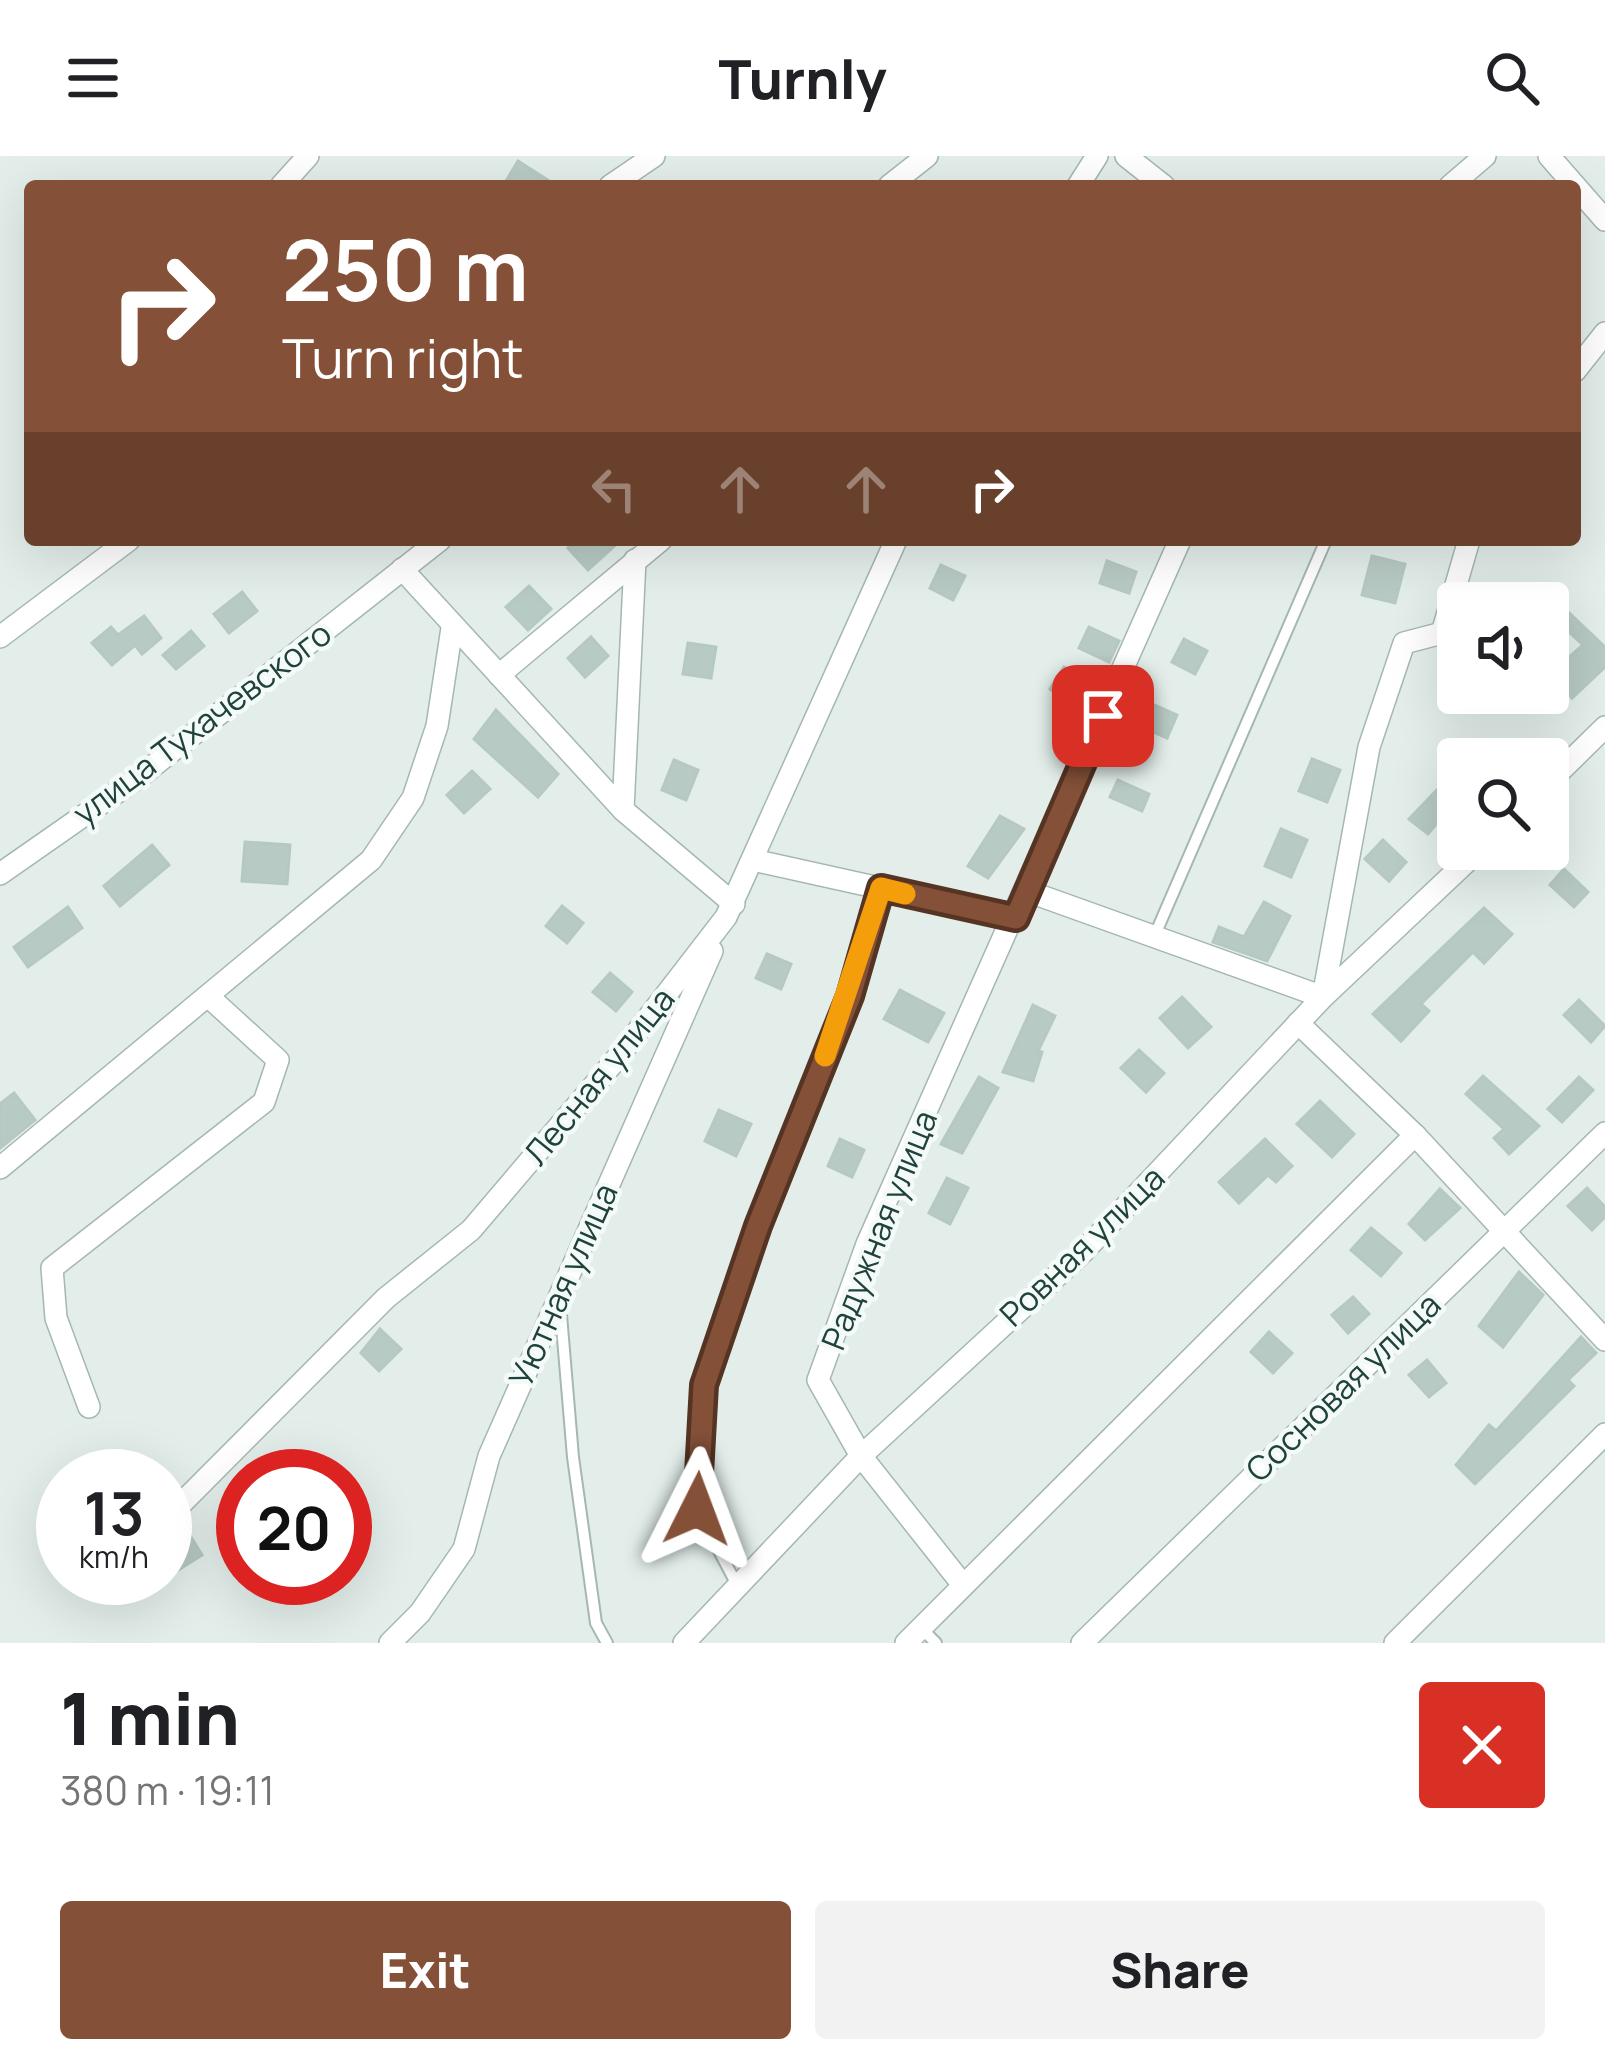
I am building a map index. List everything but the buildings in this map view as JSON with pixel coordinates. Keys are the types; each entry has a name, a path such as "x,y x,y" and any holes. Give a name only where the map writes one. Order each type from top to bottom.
{"street":[{"path":"286,180 308,156"},
{"path":"619,180 654,156"},
{"path":"897,180 927,156"},
{"path":"1126,156 1156,180"},
{"path":"1457,180 1485,156"},
{"path":"1549,156 1570,180"},
{"path":"1581,193 1605,220"},
{"path":"1581,363 1605,333"},
{"path":"0,637 121,546"},
{"path":"432,546 403,569 622,810 730,910"},
{"path":"499,675 653,546"},
{"name":"Лесная улица","path":"192,1493 386,1298 471,1230 730,910 893,546"},
{"path":"753,860 1016,918 1177,546"},
{"path":"1027,891 1323,997 1369,746 1404,643 1442,634 1467,546"},
{"path":"622,810 635,560"},
{"name":"улица Тухачевского","path":"0,874 139,777 403,569"},
{"path":"0,1168 371,860 413,798 436,726 452,628"},
{"path":"1569,762 1605,727"},
{"name":"Ровная улица","path":"684,1643 861,1456 1083,1252 1298,1022 1458,870"},
{"name":"Уютная улица","path":"390,1643 420,1613 464,1549 489,1456 730,910"},
{"name":"Радужная улица","path":"962,1585 861,1456 818,1380 867,1244 1016,918"},
{"path":"89,1407 56,1318 52,1268 264,1102 278,1060 209,997"},
{"path":"1298,1022 1415,1136 1605,1340"},
{"name":"Сосновая улица","path":"1082,1643 1605,1133"},
{"path":"921,1638 962,1585 1415,1136"},
{"path":"1395,1643 1605,1434"}],"lane":[{"path":"1154,937 1323,546"},
{"path":"736,1583 697,1509 704,1385 758,1226 850,996 881,888"},
{"path":"560,1294 573,1457 596,1623 607,1643"}],"slow traffic":[{"path":"825,1056 850,996 881,888 905,894"}],"route":[{"path":"697,1509 704,1385 758,1226 850,996 881,888 1016,918 1103,716"}]}
